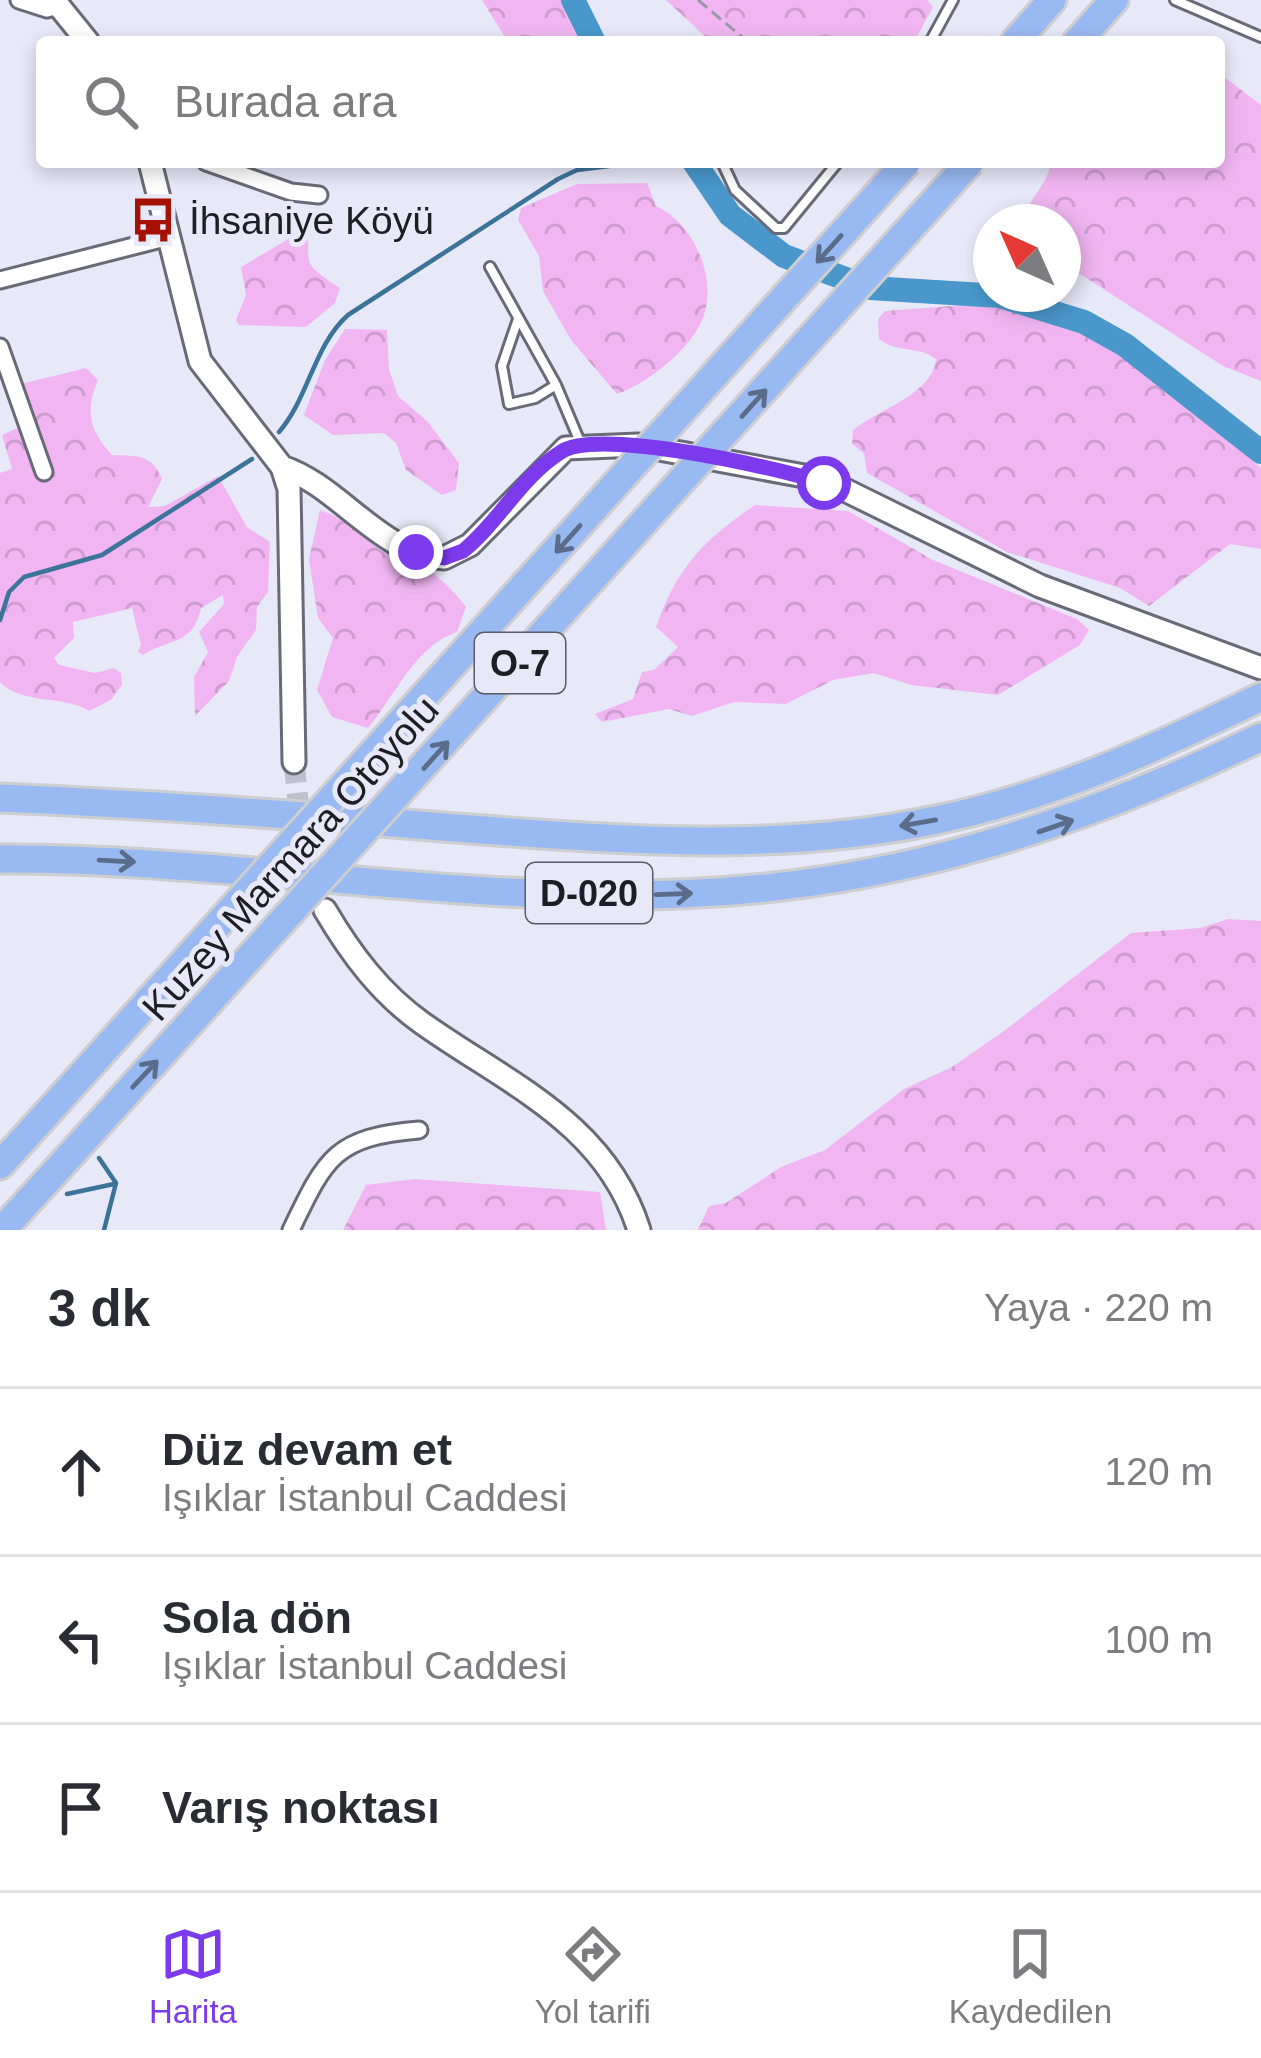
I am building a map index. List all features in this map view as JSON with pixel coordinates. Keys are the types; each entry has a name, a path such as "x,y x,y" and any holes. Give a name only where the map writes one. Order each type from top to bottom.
{"highway":[{"path":"1020,36 1052,0"},
{"path":"1082,36 1114,0"},
{"name":"Kuzey Marmara Otoyolu","path":"0,1165 902,168"},
{"name":"Kuzey Marmara Otoyolu","path":"2,1230 965,168"},
{"name":"D-020","path":"0,798 619,840 751,843 882,830 977,811 1149,751 1261,697"},
{"name":"D-020","path":"0,859 142,862 519,890 718,892 831,881 946,858 1051,828 1164,784 1261,737"}],"main road":[{"path":"57,3 83,36"},
{"path":"157,168 200,361 282,467 321,487 393,539 444,558 470,545 548,460 581,443 638,445 824,483 1040,586 1261,668"},
{"path":"282,467 293,555 294,762"},
{"path":"325,910 349,951 385,993 567,1118 631,1203 639,1230"}],"street":[{"path":"19,0 46,9 57,3"},
{"path":"227,168 319,195"},
{"path":"0,280 169,237"},
{"path":"0,346 44,472"},
{"path":"291,1230 331,1158 370,1134 419,1130"}],"lane":[{"path":"933,36 952,0"},
{"path":"1175,0 1261,38"},
{"path":"725,168 735,190 776,228 784,228 833,168"},
{"path":"490,267 556,385 581,443"},
{"path":"518,318 502,366 509,404 535,398 556,385"}],"path":[{"path":"698,0 741,36"}],"green space":[{"path":"482,0 577,0 597,36 504,36"},
{"path":"666,0 927,0 933,7 917,36 705,36"},
{"path":"1225,78 1261,105 1261,381 1223,366 1081,275 1081,204 1030,204 1049,168 1225,168"},
{"path":"647,183 656,206 681,224 698,252 707,299 699,327 680,351 655,373 617,394 571,340 543,291 539,256 518,220 521,208 577,184"},
{"path":"307,228 309,261 340,288 335,303 306,327 239,325 236,320 246,295 241,267"},
{"path":"973,304 973,312 1036,312 1064,318 1144,365 1261,468 1261,549 1230,544 1149,606 1120,588 1007,552 867,473 864,453 852,444 853,430 915,391 933,371 936,359 879,339 878,319 885,311"},
{"path":"345,329 387,330 389,369 398,396 428,422 459,463 456,490 442,495 406,470 396,443 384,433 333,435 304,415 325,360"},
{"path":"86,368 98,380 91,401 92,420 104,446 112,455 148,461 162,479 148,507 165,506 218,476 247,527 270,542 268,592 257,607 256,630 237,657 229,681 195,716 194,677 208,652 199,632 224,604 223,595 201,608 186,635 143,655 138,652 141,645 132,608 73,622 74,638 54,658 59,665 95,673 114,668 121,673 122,685 111,700 89,711 19,694 0,682 0,473 12,469 2,435 20,427 9,387"},
{"path":"755,505 848,511 933,560 1077,619 1089,630 1080,645 998,695 911,685 874,673 833,680 786,704 734,702 692,716 669,709 602,722 595,714 633,699 642,672 654,670 678,647 656,627 683,571 721,530"},
{"path":"320,510 396,559 424,567 466,607 457,632 429,648 368,728 332,717 317,690 333,638 318,618 309,559"},
{"path":"1228,919 1261,921 1261,1230 698,1230 709,1206 726,1203 781,1167 825,1150 904,1089 952,1067 1004,1031 1131,933 1200,928"},
{"path":"415,1179 600,1192 606,1230 343,1230 366,1185"}],"waterway":[{"path":"573,0 591,36"},
{"path":"279,432 327,341 348,315 558,179 593,168"},
{"path":"698,168 730,215 784,256 870,288 1000,296 1084,322 1125,345 1261,452"},
{"path":"0,620 9,592 24,577 102,555 252,459"},
{"path":"99,1158 116,1183 104,1230"},
{"path":"67,1194 114,1184"}],"tunnel":[{"path":"294,762 304,858 315,885"}],"place":[{"name":"İhsaniye Köyü","path":"153,220"}],"route":[{"path":"416,552 444,558 463,551 548,460 581,443 638,445 824,483"}]}
